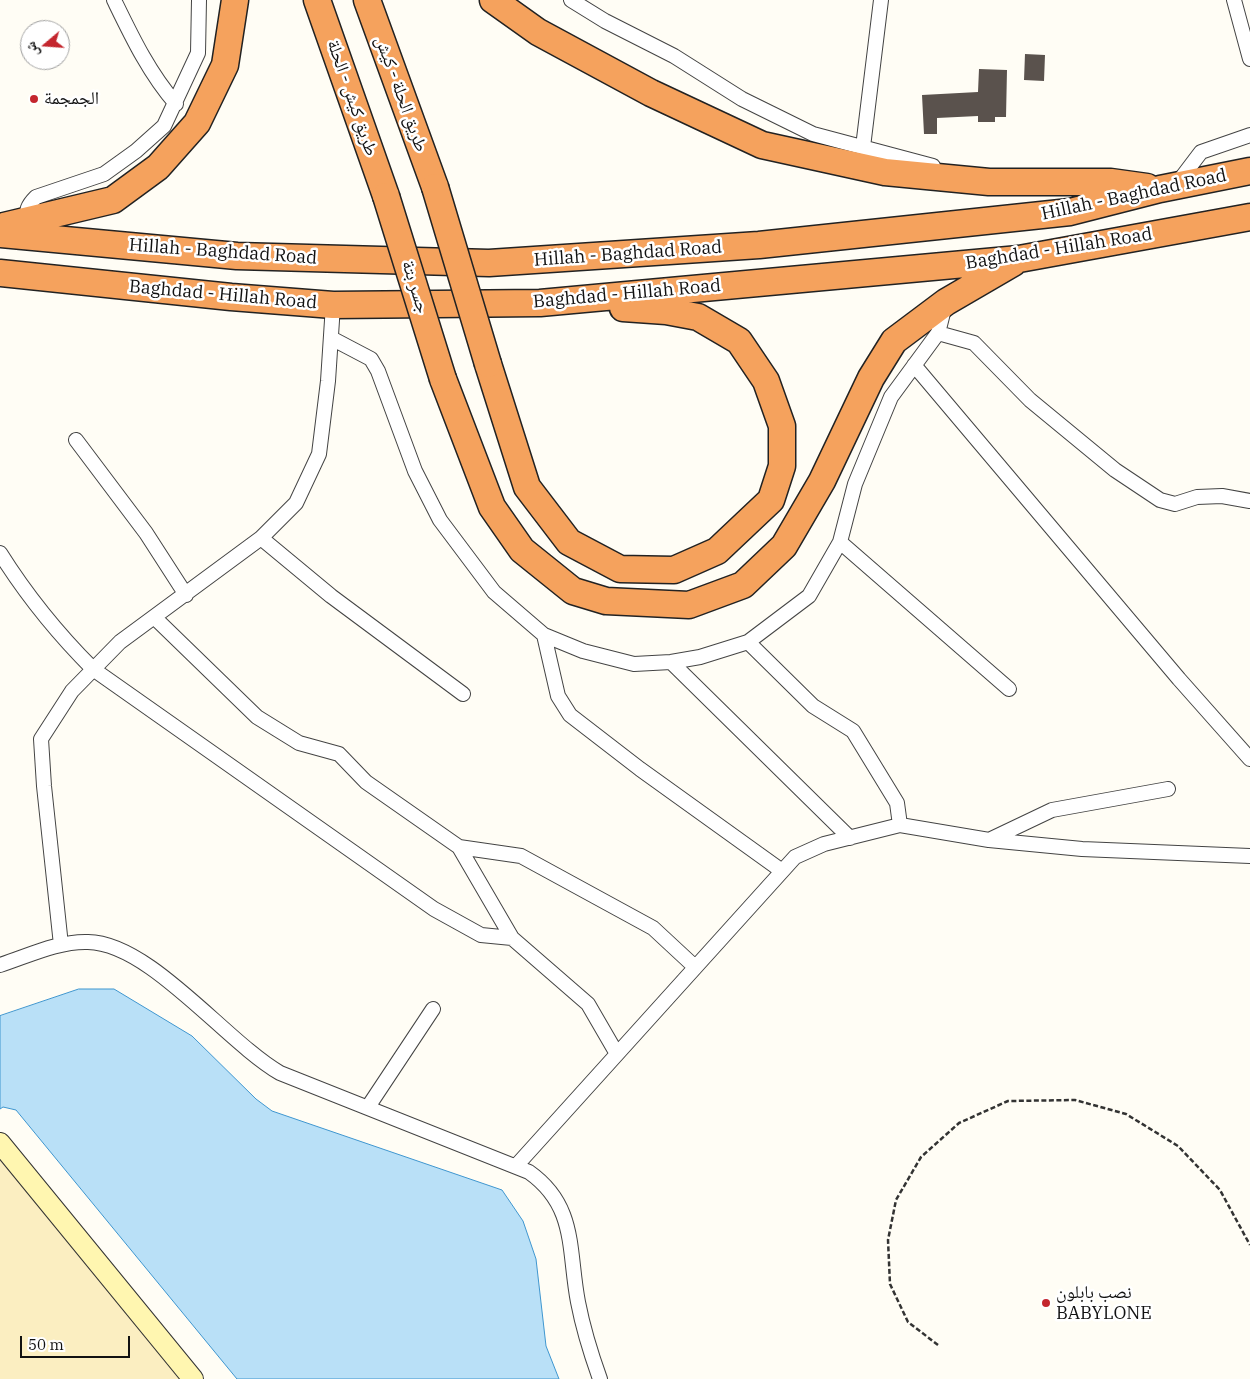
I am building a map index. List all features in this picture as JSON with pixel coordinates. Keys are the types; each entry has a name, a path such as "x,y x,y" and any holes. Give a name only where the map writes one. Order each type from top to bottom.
{"highway":[{"path":"0,227 113,200 158,167 197,123 225,65 235,0"},
{"name":"طريق كيش - الحلة","path":"317,0 386,196"},
{"name":"طريق الحلة - كيش","path":"368,0 435,188 488,364 528,487 569,542 620,569 674,570 717,551 771,500 782,466 782,426 766,382 738,341 698,317 666,311 540,303"},
{"path":"493,0 538,32 651,93 762,145 886,172 989,182 1111,182 1167,188"},
{"name":"Hillah - Baghdad Road","path":"0,234 237,256 490,263 759,245 1070,212 1167,188 1250,171"},
{"name":"جسر بتة","path":"386,196 444,379 492,507 522,550 574,590 606,601 689,605 743,585 784,546 822,481 871,378 894,341 946,302 1019,260"},
{"name":"Baghdad - Hillah Road","path":"0,273 231,297 333,305 540,303 1019,260 1250,217"}],"street":[{"path":"114,0 137,49 158,83 176,104"},
{"path":"28,221 26,214 29,205 36,197 104,174 136,151 164,126 176,104 198,53 200,0"},
{"path":"571,0 606,21 674,56 742,99 813,134 989,182"},
{"path":"863,148 881,0"},
{"path":"1234,0 1250,59"},
{"path":"1167,188 1201,152 1250,135"},
{"path":"331,338 371,359 378,371 415,470 440,520 494,592 544,636 583,651 634,664 671,662 700,657 748,642 809,596 840,542 855,484 890,397 938,333 946,302"},
{"path":"61,945 44,786 41,739 72,691 120,642 261,538 296,503 319,454 333,305"},
{"path":"938,333 974,343 1030,400 1115,470 1160,500 1175,504 1197,497 1222,496 1250,501"},
{"path":"914,365 1250,759"},
{"path":"76,440 146,533 186,595"},
{"path":"261,538 331,596 463,694"},
{"path":"840,542 1008,689"},
{"path":"0,553 20,585 57,633 93,669 434,909 481,935 512,938"},
{"path":"154,618 257,717 299,743 339,754 366,782 458,847 512,938 588,1004 617,1054"},
{"path":"544,636 558,696 570,716 782,871"},
{"path":"748,642 813,706 854,731 897,803 900,825"},
{"path":"671,662 850,838"},
{"path":"989,840 1052,810 1168,790"},
{"path":"516,1166 795,857 824,844 900,825 989,840 1082,849 1250,856"},
{"path":"458,847 521,856 653,928 695,967"},
{"path":"0,966 61,945 89,942 110,945 128,952 151,968 268,1066 280,1073 516,1166 540,1180 550,1190 564,1213 570,1236 578,1304 600,1379"},
{"path":"368,1107 433,1009"},
{"path":"0,1143 193,1379"}],"path":[{"path":"938,1345 908,1322 890,1284 888,1240 896,1200 921,1157 959,1123 1008,1101 1075,1100 1126,1114 1178,1146 1220,1190 1250,1245"}],"sand":[{"path":"0,1143 8,1153 180,1379 0,1379"}],"water":[{"path":"79,989 114,989 192,1036 256,1099 272,1111 502,1190 523,1221 536,1259 546,1346 559,1379 237,1379 16,1110 3,1107 0,1109 0,1016"}],"building":[{"path":"1025,54 1045,55 1044,81 1024,80"},
{"path":"979,69 1007,70 1006,117 995,117 995,122 978,122 978,116 937,118 937,134 924,134 922,95 978,92"}],"place":[{"name":"الجمجمة","path":"34,99"},
{"name":"نصب بابلون BABYLONE","path":"1046,1303"}]}
